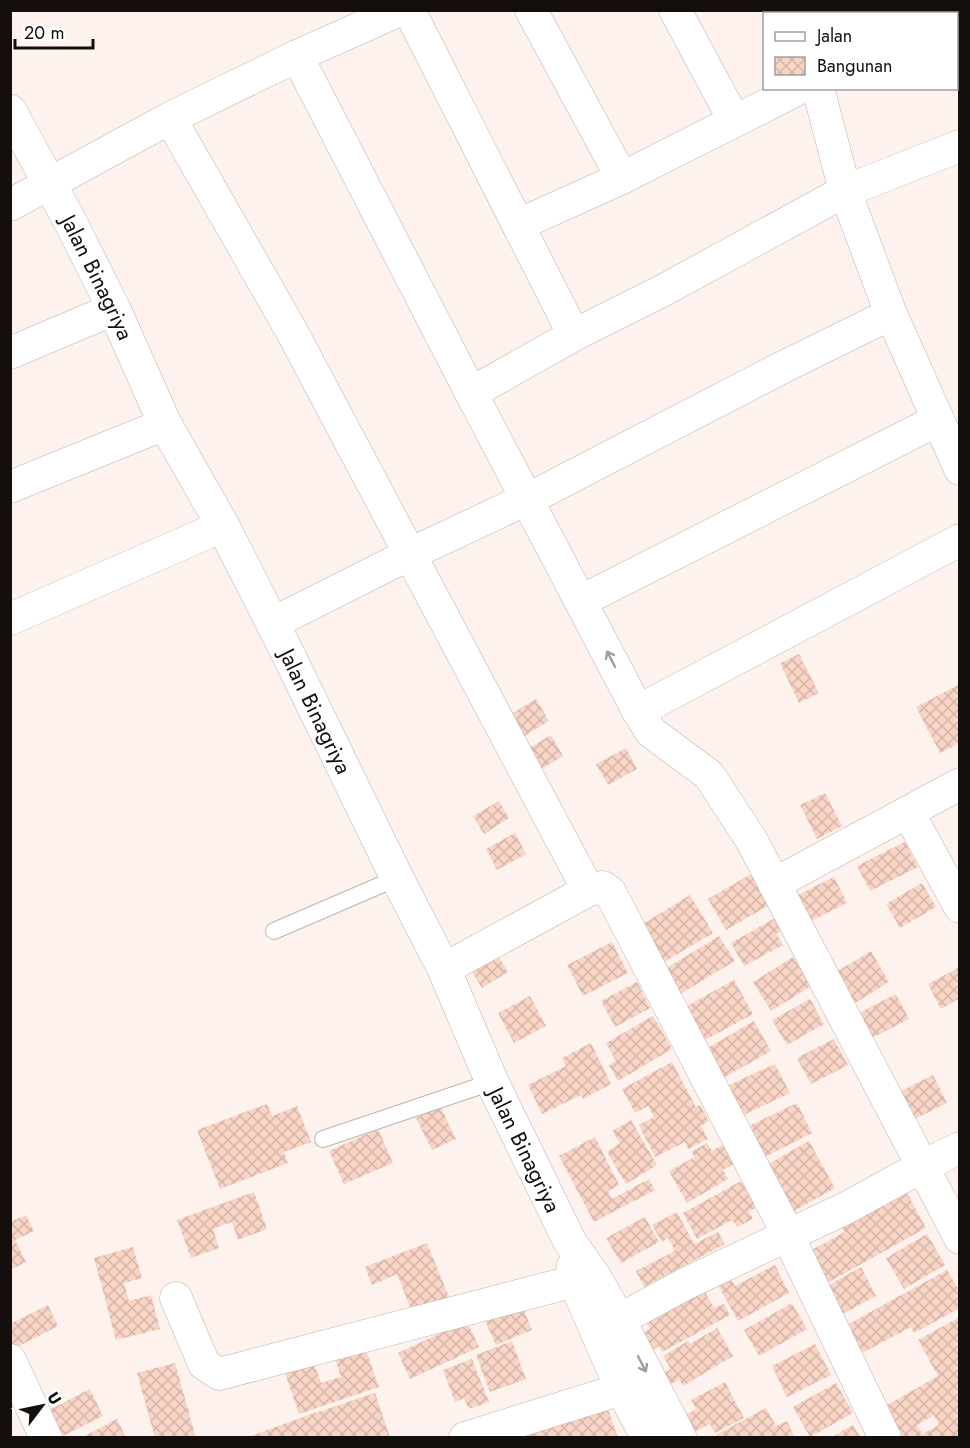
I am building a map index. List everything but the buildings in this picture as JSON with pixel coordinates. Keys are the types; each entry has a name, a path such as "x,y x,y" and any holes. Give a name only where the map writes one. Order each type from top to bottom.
{"street":[{"path":"10,205 170,118 297,56 400,10"},
{"path":"410,10 574,335"},
{"path":"531,10 622,177"},
{"path":"675,10 734,120"},
{"path":"297,56 479,389 666,744 709,775 752,841 960,1238"},
{"path":"518,225 622,177 796,90"},
{"path":"819,90 844,191 891,314 960,469"},
{"name":"Jalan Binagriya","path":"10,111 114,309 165,424 223,526 444,969 492,1082 570,1242 622,1389 648,1437"},
{"path":"170,118 291,330 589,890"},
{"path":"479,389 574,335 664,290 844,191 960,146"},
{"path":"10,353 114,309"},
{"path":"273,624 410,554 535,495 891,314"},
{"path":"590,597 938,420"},
{"path":"10,487 165,424"},
{"path":"10,619 223,526"},
{"path":"647,706 960,540"},
{"path":"774,884 960,784"},
{"path":"908,812 960,907"},
{"path":"444,969 589,890 603,887 610,892 780,1219 885,1437"},
{"path":"620,1320 687,1283 846,1208 960,1148"},
{"path":"176,1298 204,1364 219,1374 584,1279"},
{"name":"Jalan Binagriya","path":"584,1279 620,1320 680,1437"},
{"path":"10,1360 46,1437"},
{"path":"465,1437 622,1389"}],"lane":[{"path":"274,931 397,878"},
{"path":"323,1139 492,1082"}]}
